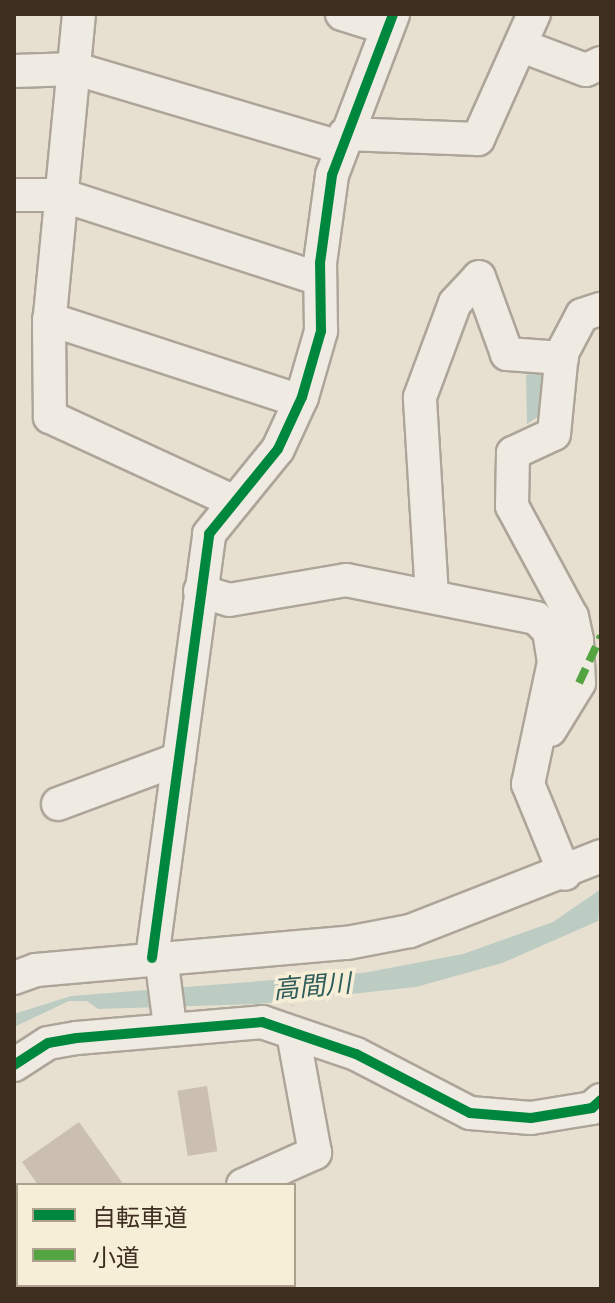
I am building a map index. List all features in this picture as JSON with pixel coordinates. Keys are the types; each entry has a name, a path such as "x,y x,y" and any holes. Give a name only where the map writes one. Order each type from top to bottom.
{"street":[{"path":"79,14 49,319 50,417 57,425 233,501"},
{"path":"169,1021 159,963 179,759 209,534 278,449 300,401 321,331 320,279 342,140 390,21 342,14"},
{"path":"14,71 76,69 342,140 478,139 534,14"},
{"path":"522,46 586,70 601,63"},
{"path":"14,195 61,195 320,279"},
{"path":"432,596 420,397 455,303 479,277 507,354 562,358"},
{"path":"536,745 563,715 579,683 577,640 572,617 512,506 513,453 554,434 562,358 582,315 601,309"},
{"path":"49,319 300,401"},
{"path":"14,978 36,970 159,963 347,943 410,931 590,873 528,784 536,745 548,713 554,662 549,631 536,618 346,580 229,600 200,591"},
{"path":"58,804 179,759"},
{"path":"14,1065 48,1043 169,1021 293,1022 470,1113 531,1118 592,1108 601,1100"},
{"path":"248,1183 315,1153 293,1022"}],"path":[{"path":"288,961 293,1022"}],"water":[{"path":"546,370 552,407 527,424 526,375"},
{"name":"高間川","path":"601,889 598,921 502,963 416,987 258,1004 98,1009 87,1001 69,1001 14,1027 14,1014 71,996 363,973 463,954 553,922"}],"building":[{"path":"207,1086 217,1151 188,1156 177,1091"},
{"path":"79,1122 123,1183 37,1183 22,1162"}],"marked path":[{"path":"579,683 601,636"}],"cycle path":[{"path":"152,958 209,534 278,449 302,397 321,331 320,263 332,175 393,14"},
{"path":"14,1065 48,1043 262,1022 356,1054 470,1113 531,1118 592,1108 601,1100"}]}
